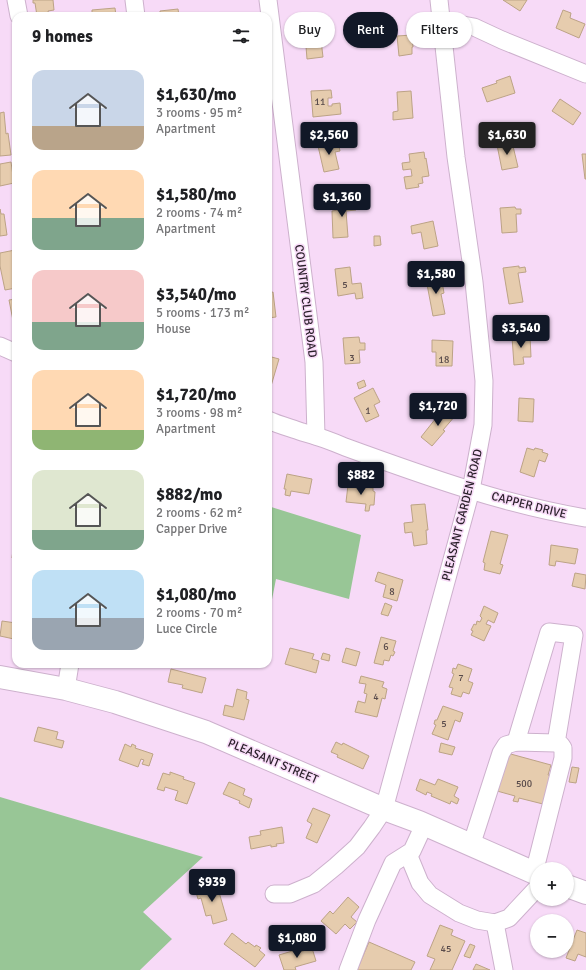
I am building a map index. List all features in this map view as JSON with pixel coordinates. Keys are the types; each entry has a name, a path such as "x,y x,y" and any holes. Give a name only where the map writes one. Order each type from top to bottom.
{"main road":[{"name":"PLEASANT STREET","path":"0,677 66,690 115,702 206,732 424,825 530,875"},
{"path":"574,889 586,894"}],"street":[{"path":"16,0 18,12"},
{"path":"134,0 136,12"},
{"name":"COUNTRY CLUB ROAD","path":"268,0 270,12"},
{"name":"PLEASANT GARDEN ROAD","path":"439,0 440,12"},
{"path":"472,27 586,74"},
{"name":"COUNTRY CLUB ROAD","path":"272,31 314,362 316,436"},
{"name":"PLEASANT GARDEN ROAD","path":"274,894 290,894 314,884 357,847 384,809 471,490 483,425 484,381 474,282 456,157 444,48"},
{"path":"0,346 12,350"},
{"name":"CAPPER DRIVE","path":"272,421 471,490 564,515 586,518"},
{"path":"516,742 549,632 574,635 556,743"},
{"path":"66,690 69,668"},
{"path":"471,846 501,753 506,745 516,742 556,743 563,748 563,758 540,862"},
{"path":"348,970 393,863 412,851 424,825"},
{"path":"408,854 420,883 430,895 459,912 477,920 495,923 509,918 530,887"},
{"path":"495,923 504,970"}],"green space":[{"path":"272,507 361,535 349,599 276,579 272,600"},
{"path":"0,797 203,857 143,912 172,939 140,970 0,970"}],"building":[{"path":"33,0 53,0 54,10 48,12 36,12 35,3 33,3"},
{"path":"503,0 527,0 520,11"},
{"path":"115,8 116,12 92,12 92,10"},
{"path":"178,9 178,12 160,12"},
{"path":"563,10 571,13 570,18 585,24 579,38 556,28"},
{"path":"406,35 406,48 412,48 412,54 399,56 398,36"},
{"path":"306,48 322,48 323,57 307,59"},
{"path":"510,76 515,93 487,102 482,88 497,83 496,81"},
{"path":"331,90 332,98 328,98 328,106 340,103 341,114 313,117 311,91"},
{"path":"411,91 413,118 393,120 393,112 398,111 397,92"},
{"path":"560,99 581,113 573,125 552,111"},
{"path":"4,112 6,134 8,133 11,155 0,156 0,113"},
{"path":"338,142 340,151 335,152 339,169 324,172 318,146"},
{"path":"512,142 518,167 502,170 497,145"},
{"path":"424,152 429,176 422,177 423,183 418,184 419,187 406,189 404,177 412,176 411,169 403,170 402,163 410,162 409,154"},
{"path":"582,154 586,154 586,179 585,179"},
{"path":"11,162 12,183 0,186 0,164"},
{"path":"356,200 356,210 346,211 348,237 333,238 332,211 338,210 337,201"},
{"path":"515,207 516,209 521,209 521,214 516,214 517,232 502,233 500,208"},
{"path":"0,209 1,214 4,214 7,235 0,236"},
{"path":"433,221 438,246 424,249 421,232 412,234 411,226"},
{"path":"374,236 380,236 381,245 374,246"},
{"path":"12,251 12,289 5,290 0,266 0,253"},
{"path":"519,266 519,268 525,267 526,272 518,273 523,302 509,304 503,268"},
{"path":"350,267 352,284 361,283 363,298 356,299 355,293 338,296 335,269"},
{"path":"441,276 444,293 441,294 445,314 433,316 426,279"},
{"path":"272,292 276,317 272,318"},
{"path":"9,300 12,300 12,315"},
{"path":"530,336 531,357 523,357 524,364 514,365 512,337"},
{"path":"359,337 360,343 365,343 365,350 359,350 360,363 345,364 343,338"},
{"path":"432,340 453,341 452,366 436,366 436,352 432,352"},
{"path":"272,357 279,359 272,383"},
{"path":"364,380 366,386 359,389 357,383"},
{"path":"373,388 380,402 374,405 379,416 366,422 354,398"},
{"path":"519,398 534,399 533,422 518,421"},
{"path":"444,408 455,416 432,446 421,437"},
{"path":"527,448 543,450 542,452 548,454 545,462 539,460 534,477 520,472"},
{"path":"287,474 312,479 309,494 291,491 290,496 285,495 286,489 284,489"},
{"path":"348,485 373,488 373,491 375,492 374,505 370,505 369,511 365,511 366,504 346,502"},
{"path":"425,504 428,530 426,530 427,544 414,546 412,532 405,533 404,523 413,522 411,505"},
{"path":"491,531 508,535 500,564 503,565 500,574 484,570 485,563 483,562"},
{"path":"551,545 578,549 575,564 556,561 555,566 549,565"},
{"path":"378,572 403,580 397,601 383,597 386,585 375,581"},
{"path":"575,573 586,575 585,589 572,586"},
{"path":"385,603 392,606 388,616 381,614"},
{"path":"484,606 498,613 494,623 488,620 486,624 491,626 484,641 471,635 473,631 471,630 474,624 476,625 477,621 480,622 482,618 480,616"},
{"path":"2,621 12,622 12,639 0,636"},
{"path":"381,637 396,641 393,656 391,655 389,661 384,660 383,665 374,663"},
{"path":"290,648 314,654 312,659 319,661 316,673 285,664"},
{"path":"346,648 360,652 356,666 342,662"},
{"path":"323,653 330,655 329,661 321,659"},
{"path":"458,664 472,669 468,681 473,683 469,694 463,692 461,697 451,694 453,688 449,687 454,674 452,673 453,668 456,669"},
{"path":"171,669 206,678 202,693 182,688 183,685 168,682"},
{"path":"361,676 384,682 382,687 387,689 385,699 382,698 377,717 355,712 358,701 365,703 367,694 364,693 366,684 359,683"},
{"path":"237,689 247,692 246,699 249,700 244,720 223,715 225,705 233,707"},
{"path":"443,706 463,713 460,722 455,720 448,740 432,734 436,725 434,724 435,720 437,720"},
{"path":"38,727 58,732 56,739 64,741 62,748 34,741"},
{"path":"336,742 342,745 343,743 369,756 363,769 337,757 338,755 331,752"},
{"path":"441,743 455,747 452,755 439,752"},
{"path":"125,744 131,747 132,744 136,746 135,748 153,754 149,766 142,764 144,760 141,759 138,767 119,760"},
{"path":"507,753 551,765 548,775 551,776 543,804 519,798 518,802 513,801 515,796 497,791"},
{"path":"572,767 579,768 576,783 569,782"},
{"path":"170,772 195,783 187,804 175,800 178,791 165,787 164,791 157,789 163,773 170,775"},
{"path":"420,779 435,785 438,779 458,787 454,796 459,799 457,804 451,801 450,804 431,796 432,794 427,792 426,795 416,790"},
{"path":"229,782 245,789 243,795 252,799 249,808 239,803 240,801 223,794"},
{"path":"313,808 330,815 317,843 306,838 312,824 307,821"},
{"path":"282,827 284,843 276,844 277,846 271,847 271,845 251,849 249,837 261,835 260,831"},
{"path":"217,885 227,920 213,924 211,915 206,916 201,898 198,899 195,889"},
{"path":"348,897 359,907 351,917 357,922 350,929 345,924 336,934 321,921 330,911 333,914"},
{"path":"440,925 453,930 451,935 465,941 452,970 430,970 435,959 427,956"},
{"path":"577,930 586,933 586,957 578,954 575,961 566,958 574,958 574,938"},
{"path":"232,933 246,944 248,942 255,947 256,945 261,948 259,950 265,955 255,967 224,944"},
{"path":"369,942 415,962 411,970 357,970"},
{"path":"470,944 475,946 470,958 464,956"},
{"path":"312,948 316,961 295,967 296,970 284,970 279,955 299,949 300,952"},
{"path":"476,964 490,970 473,970"}]}
